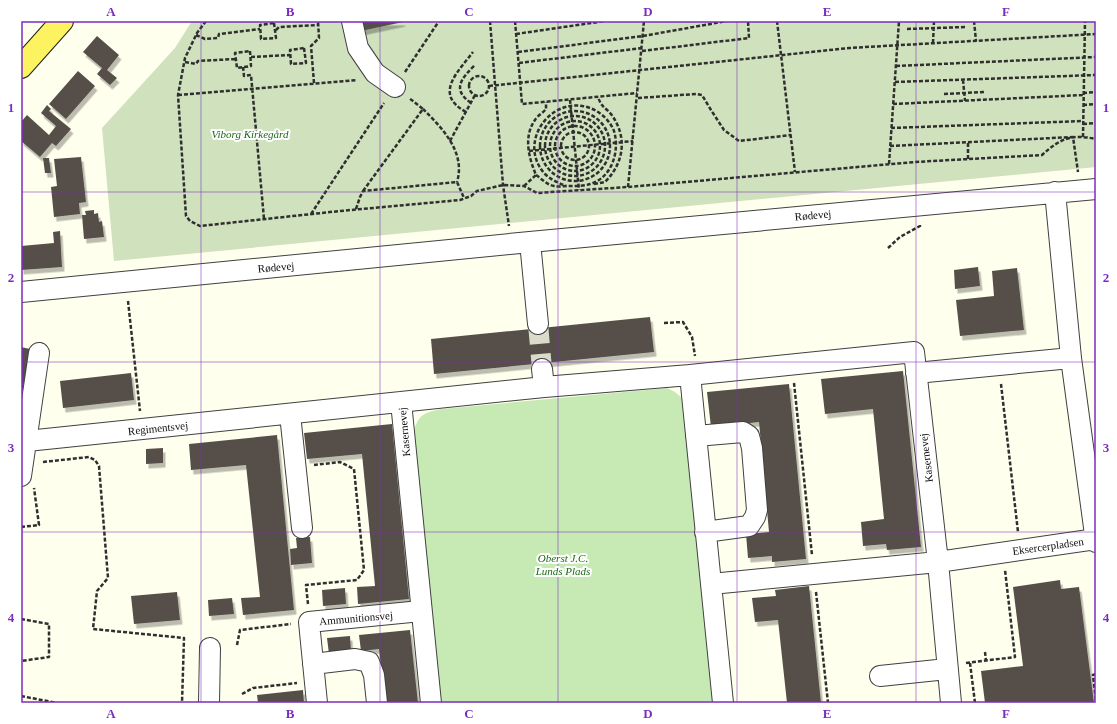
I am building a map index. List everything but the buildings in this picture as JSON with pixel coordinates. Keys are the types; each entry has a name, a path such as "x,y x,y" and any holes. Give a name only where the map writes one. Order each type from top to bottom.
{"main road":[{"path":"21,67 62,21"}],"street":[{"path":"352,21 358,48 375,73 395,87"},
{"name":"Rødevej","path":"21,292 1088,190"},
{"name":"Eksercerpladsen","path":"938,562 1096,540 1071,358 1055,192"},
{"path":"521,243 538,324"},
{"name":"Kasernevej","path":"431,703 401,402 543,378 694,374 914,352 938,562"},
{"path":"26,475 27,441 39,353"},
{"path":"916,373 1071,358"},
{"path":"694,374 696,436 723,703"},
{"name":"Regimentsvej","path":"27,441 401,402"},
{"path":"290,414 302,528"},
{"path":"696,436 743,432 749,436 752,448 757,510 755,517 749,526 706,532"},
{"path":"711,584 938,562 951,703"},
{"name":"Ammunitionsvej","path":"317,703 309,622 421,612"},
{"path":"209,703 210,648"},
{"path":"314,673 355,659 369,662 374,675 377,703"},
{"path":"880,676 947,667"}],"path":[{"path":"206,21 196,35 185,62 178,95 186,216 190,221 200,226 356,209 460,200 471,196 477,191 503,185 524,186 537,193 628,187 889,164 1042,155 1056,143 1073,137"},
{"path":"310,214 439,21"},
{"path":"490,21 503,185 521,243"},
{"path":"515,21 522,104 637,93"},
{"path":"516,34 605,21"},
{"path":"628,187 638,98 637,93 644,21"},
{"path":"518,52 643,36 727,21"},
{"path":"519,63 749,38 748,21"},
{"path":"777,21 795,172"},
{"path":"889,164 899,21"},
{"path":"933,43 934,21"},
{"path":"974,21 976,41"},
{"path":"1083,137 1085,21"},
{"path":"274,23 276,38 261,39 260,29 260,25 274,23"},
{"path":"275,31 279,27 318,23 319,38 311,46 314,83"},
{"path":"907,29 966,27"},
{"path":"196,35 205,39 218,38 218,34 260,29"},
{"path":"489,86 849,48 1096,34"},
{"path":"304,48 305,56 306,62 291,64 290,50 304,48"},
{"path":"250,52 251,66 236,68 235,59 235,53 250,52"},
{"path":"466,112 457,108 451,98 449,90 452,78 473,52"},
{"path":"250,57 290,55"},
{"path":"305,56 312,56"},
{"path":"896,66 1096,57"},
{"path":"185,62 196,64 198,61 235,59"},
{"path":"471,103 464,98 460,90 460,81 475,65"},
{"path":"243,67 244,76 251,75 253,88 264,219"},
{"path":"178,95 370,78 375,73"},
{"path":"895,82 1096,75"},
{"path":"476,77 485,78 489,86 487,92 485,95 475,95 471,91 471,81 476,77"},
{"path":"963,80 965,101"},
{"path":"395,87 423,109 443,130 450,141 457,155 460,171 457,182 464,198"},
{"path":"944,94 984,92"},
{"path":"893,104 965,101 1096,92"},
{"path":"638,98 696,94 702,95 724,130 738,141 791,135"},
{"path":"450,141 475,95"},
{"path":"546,102 546,110 535,120 528,136 531,163 536,175 554,187 578,186 605,182 617,167 621,155 622,142 618,126 610,113 602,106 598,97"},
{"path":"570,100 579,190"},
{"path":"1083,105 1096,104"},
{"path":"566,186 554,181 545,173 538,162 535,151 535,138 540,126 548,116 558,109 570,105 583,106 596,110 606,118 613,130 616,142 616,155 611,167 602,177 591,184"},
{"path":"356,209 363,191 423,109"},
{"path":"571,110 582,111 593,115 601,122 608,132 610,143 610,154 598,173 589,179 578,182 567,181 557,177 548,170 542,161 539,150 543,128 550,120 560,113 571,110"},
{"path":"571,116 581,116 594,123 603,134 605,144 601,162 587,174 578,176 568,176 556,169 547,158 545,150 545,140 548,131 562,118 571,116"},
{"path":"572,121 587,124 594,129 600,144 600,152 596,159 584,170 569,171 562,168 556,163 550,149 550,141 553,134 564,123 572,121"},
{"path":"891,128 1083,123 1096,124"},
{"path":"572,126 585,129 593,138 594,145 592,157 582,165 570,166 560,160 555,149 557,136 561,131 572,126"},
{"path":"573,132 578,132 586,136 589,145 587,154 576,160 564,156 561,148 562,139 573,132"},
{"path":"890,146 1073,137 1096,139"},
{"path":"1073,137 1088,190"},
{"path":"529,151 633,141"},
{"path":"968,142 968,159"},
{"path":"524,186 536,175"},
{"path":"363,191 457,182"},
{"path":"888,248 900,237 920,226 922,205"},
{"path":"126,281 142,430"},
{"path":"664,322 684,322 692,337 694,374"},
{"path":"792,364 828,703"},
{"path":"947,667 1015,657 1012,551 998,365"},
{"path":"21,527 39,525 26,475 89,457 95,460 98,466 108,578 97,591 93,629 184,638 182,703"},
{"path":"238,646 240,630 309,622 306,585 357,580 364,570 354,469 340,462 296,467"},
{"path":"21,619 49,624 49,657 21,661"},
{"path":"985,652 986,661"},
{"path":"970,663 975,703"},
{"path":"242,694 253,688 314,673"},
{"path":"1096,674 1093,675 1096,700"},
{"path":"21,696 57,703"}],"green space":[{"name":"Viborg Kirkegård","path":"192,21 1096,21 1096,167 114,261 102,128 175,48"},
{"name":"Oberst J.C. Lunds Plads","path":"667,388 682,398 714,703 441,703 414,431 420,417 431,411 442,409"}],"tunnel":[{"path":"538,324 542,369"}]}
